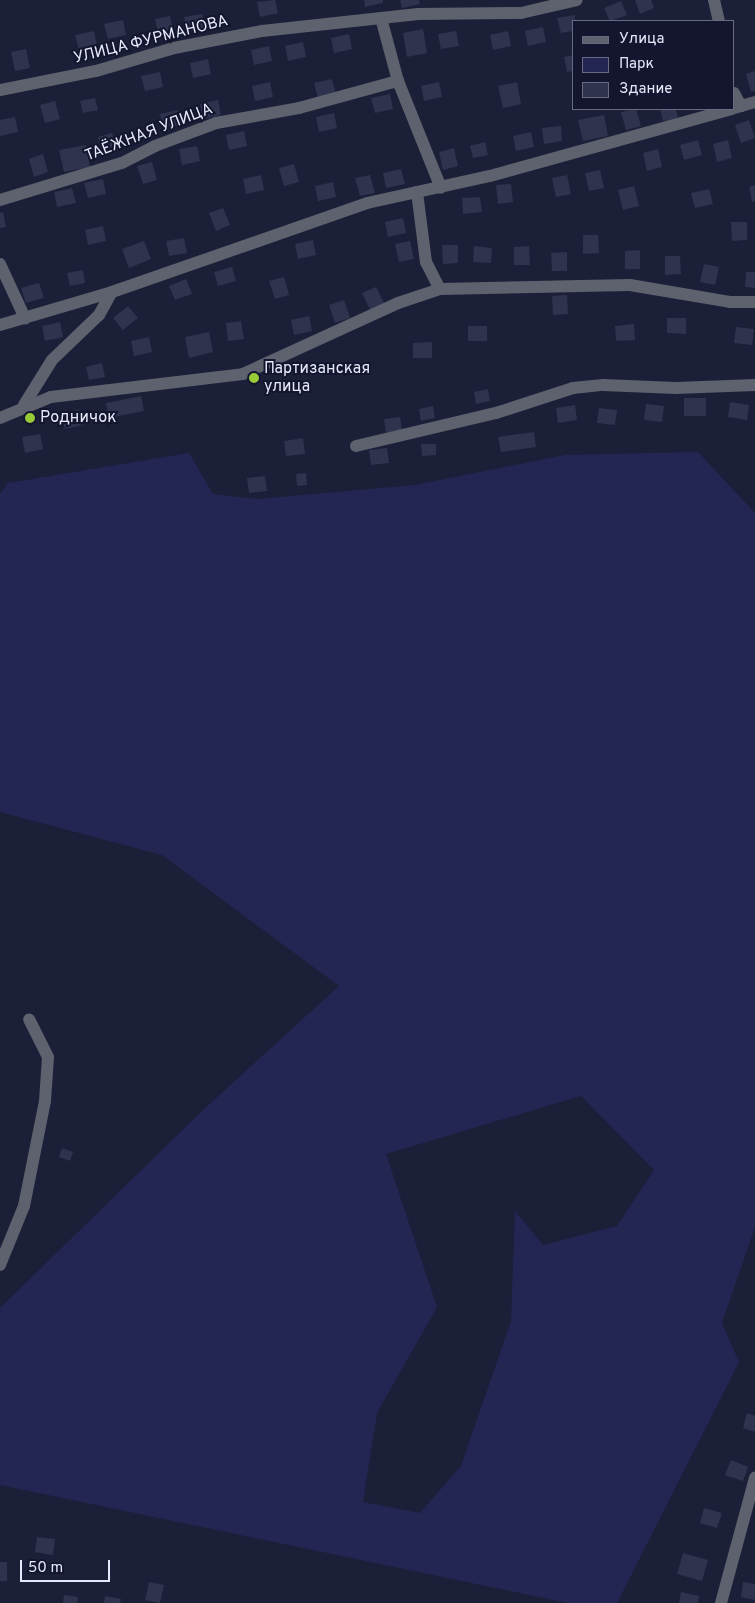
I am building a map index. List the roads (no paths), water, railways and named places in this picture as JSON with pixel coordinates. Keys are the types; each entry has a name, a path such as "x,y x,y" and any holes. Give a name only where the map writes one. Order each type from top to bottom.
{"street":[{"name":"УЛИЦА ФУРМАНОВА","path":"0,90 96,71 174,48 262,31 418,14 521,13 577,0"},
{"path":"714,0 719,20"},
{"path":"381,18 398,81 440,188"},
{"name":"ТАЁЖНАЯ УЛИЦА","path":"0,200 122,163 155,146 216,123 299,108 398,81"},
{"path":"736,108 755,102"},
{"path":"0,324 112,292 367,203 440,188 618,142 729,110"},
{"path":"417,192 426,262 440,289"},
{"path":"0,264 25,318"},
{"path":"0,418 24,405 51,397 243,374 398,303 440,289 630,285 730,302 755,302"},
{"path":"24,405 52,360 99,315 112,292"},
{"path":"356,446 496,413 573,388 604,385 676,388 755,385"},
{"path":"0,1265 24,1206 45,1101 48,1058 28,1019"},
{"path":"721,1603 755,1478"}],"place":[{"name":"Партизанская улица","path":"254,378"},
{"name":"Родничок","path":"30,418"}]}
